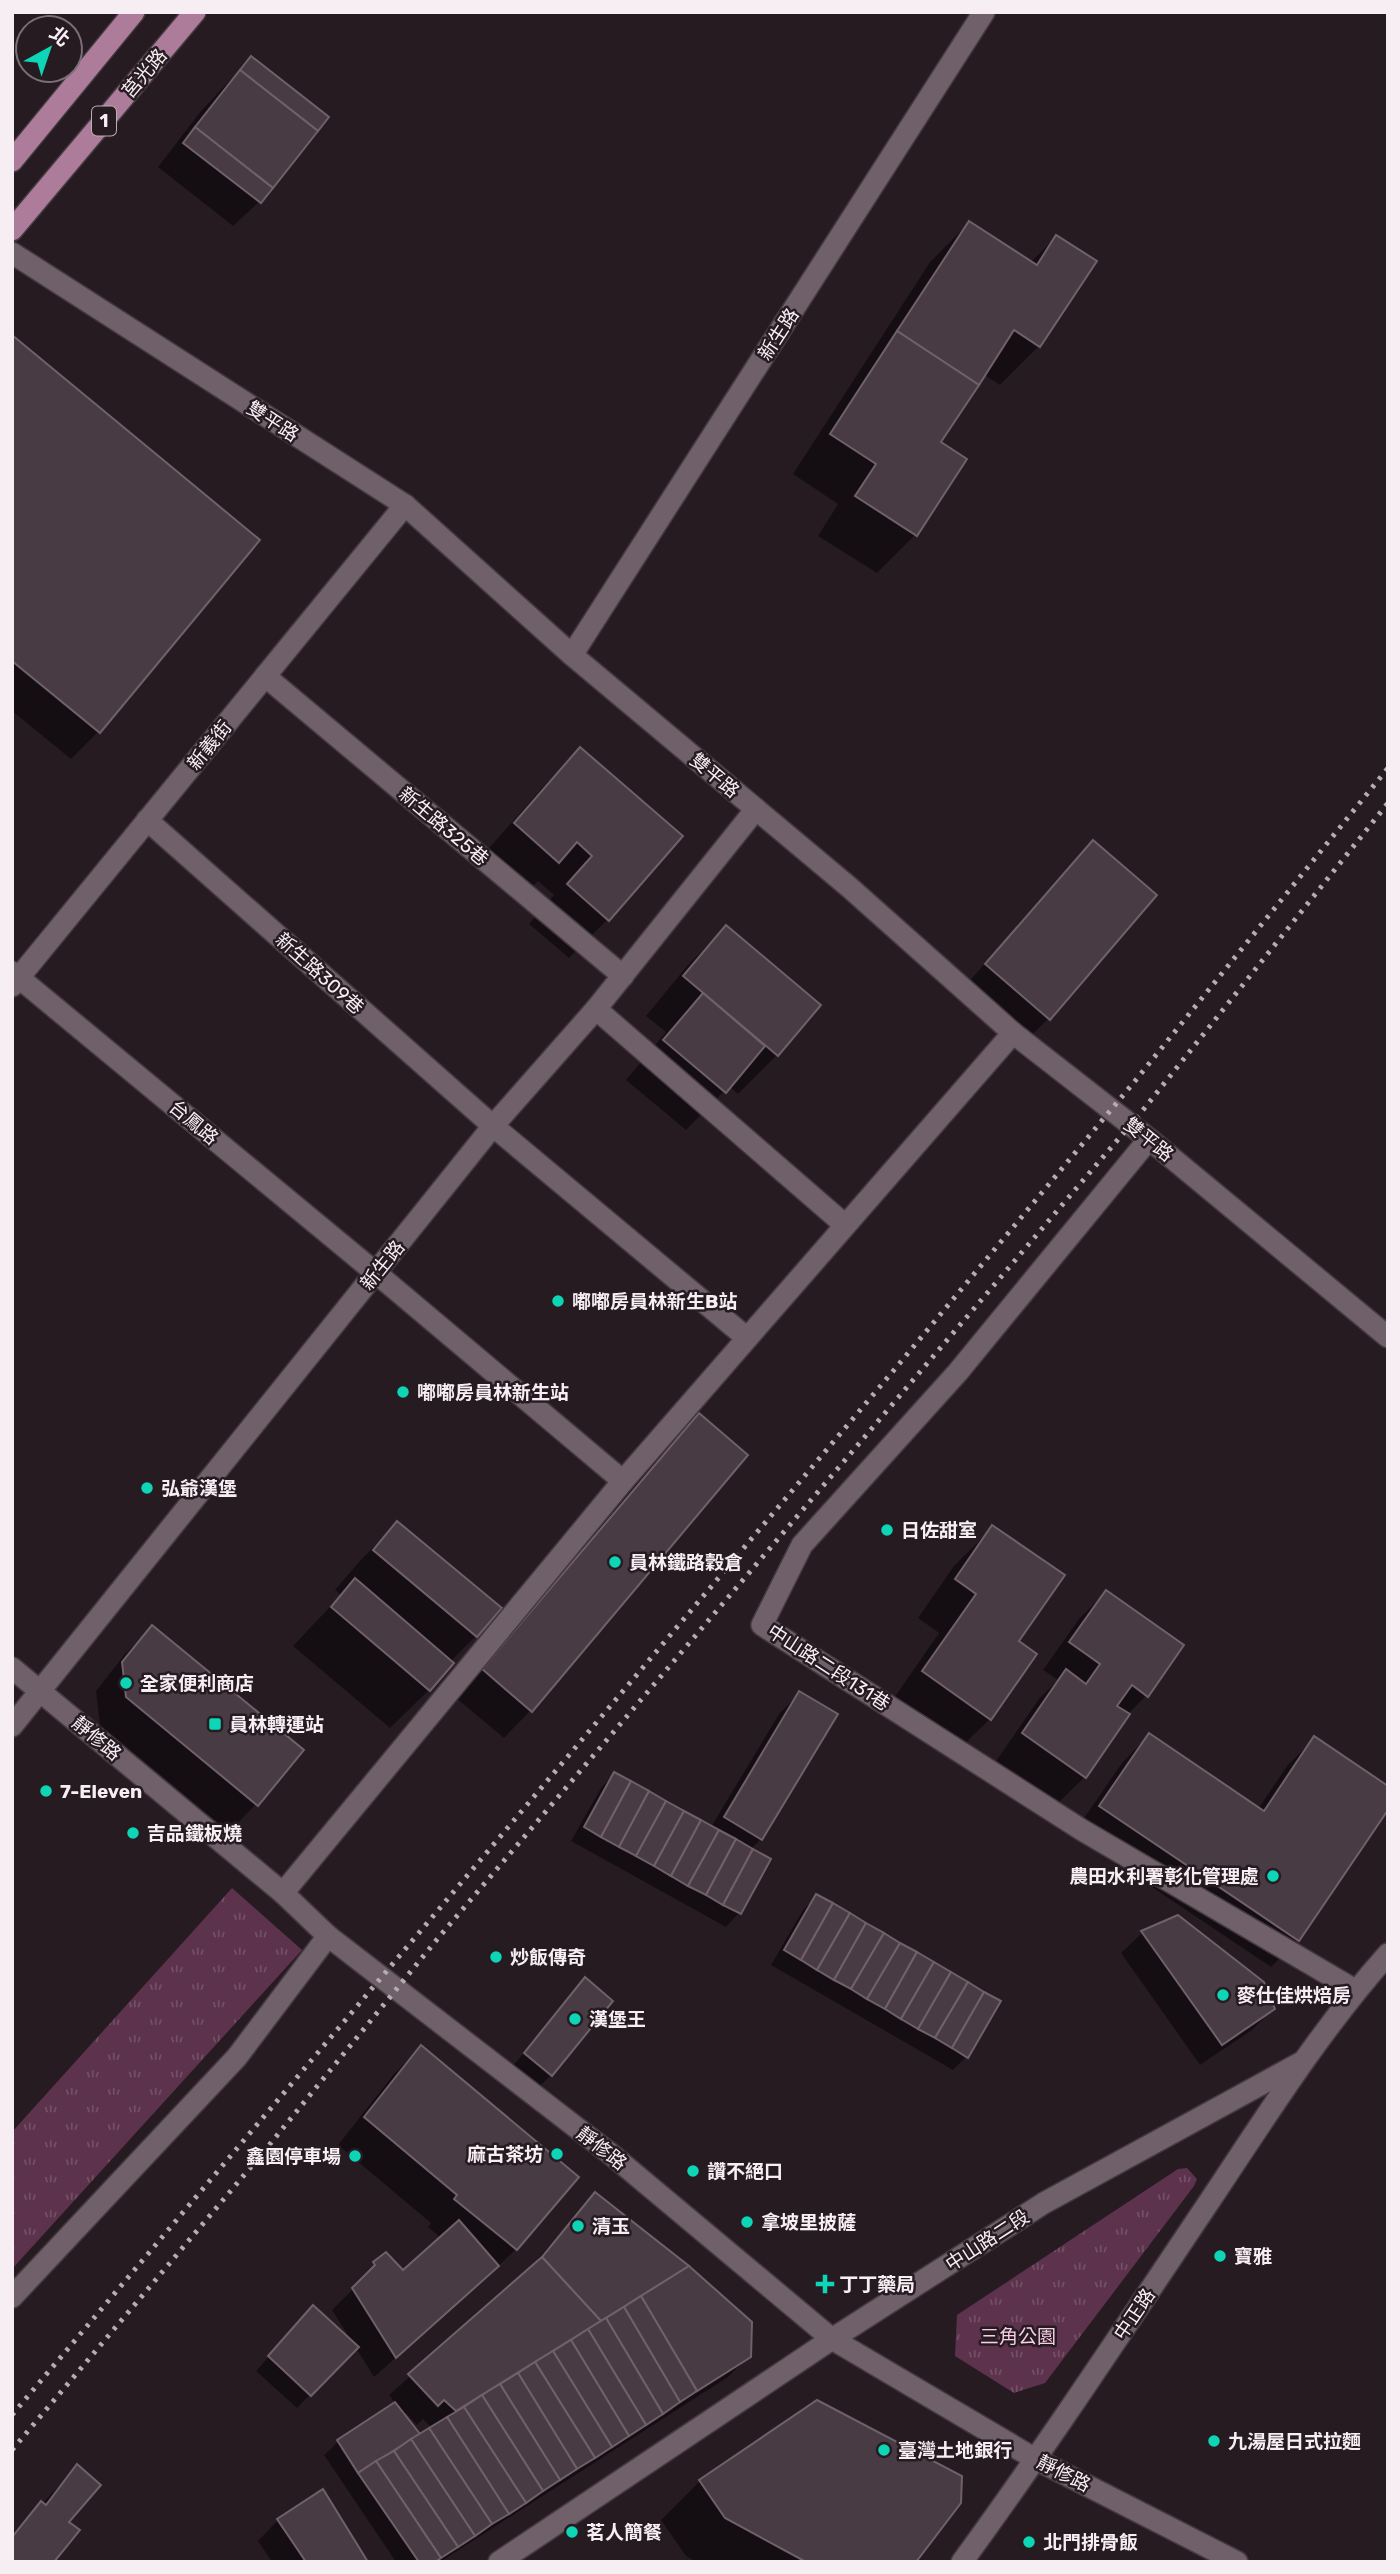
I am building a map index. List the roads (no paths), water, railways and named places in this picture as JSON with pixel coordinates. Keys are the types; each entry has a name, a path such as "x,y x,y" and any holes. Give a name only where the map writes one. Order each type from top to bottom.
{"main road":[{"name":"1","path":"12,161 134,12"},
{"name":"莒光路","path":"12,230 195,12"}],"street":[{"name":"新生路","path":"572,655 984,12"},
{"name":"雙平路","path":"12,253 404,505 572,655 858,895 1013,1033 1149,1139 1388,1337"},
{"name":"新義街","path":"15,978 148,820 404,505"},
{"name":"新生路325巷","path":"265,676 623,976"},
{"name":"新生路","path":"12,1726 493,1126 596,1009 756,809"},
{"name":"新生路309巷","path":"148,820 493,1126 747,1338"},
{"name":"台鳳路","path":"15,978 376,1273 623,1481"},
{"path":"596,1009 845,1225"},
{"path":"283,1893 623,1481 1013,1033"},
{"name":"中山路二段131巷","path":"1149,1139 958,1372 802,1545 762,1625 1082,1830 1355,1990"},
{"name":"靜修路","path":"12,1668 283,1893 328,1936 612,2155 832,2339 1037,2460 1237,2562"},
{"path":"12,2297 237,2057 328,1936"},
{"name":"中山路二段","path":"499,2562 832,2339 1044,2203 1302,2062 1355,1990 1388,1954"},
{"name":"中正路","path":"962,2562 1037,2460 1302,2062"}],"railway":[{"path":"12,2415 894,1370 1135,1081 1388,768"},
{"path":"12,2450 261,2155 439,1937 1143,1110 1388,803"}],"place":[{"name":"嘟嘟房員林新生B站","path":"558,1301"},
{"name":"嘟嘟房員林新生站","path":"403,1392"},
{"name":"弘爺漢堡","path":"147,1488"},
{"name":"日佐甜室","path":"887,1530"},
{"name":"員林鐵路穀倉","path":"615,1562"},
{"name":"全家便利商店","path":"126,1683"},
{"name":"員林轉運站","path":"215,1724"},
{"name":"7-Eleven","path":"46,1791"},
{"name":"吉品鐵板燒","path":"133,1833"},
{"name":"農田水利署彰化管理處","path":"1273,1876"},
{"name":"炒飯傳奇","path":"496,1957"},
{"name":"麥仕佳烘焙房","path":"1223,1995"},
{"name":"漢堡王","path":"575,2019"},
{"name":"麻古茶坊","path":"557,2154"},
{"name":"鑫園停車場","path":"355,2156"},
{"name":"讚不絕口","path":"693,2171"},
{"name":"拿坡里披薩","path":"747,2222"},
{"name":"清玉","path":"578,2226"},
{"name":"寶雅","path":"1220,2256"},
{"name":"丁丁藥局","path":"825,2284"},
{"name":"九湯屋日式拉麵","path":"1214,2441"},
{"name":"臺灣土地銀行","path":"884,2450"},
{"name":"茗人簡餐","path":"572,2532"},
{"name":"北門排骨飯","path":"1029,2542"}],"park label":[{"name":"三角公園","path":"1018,2336"}]}
